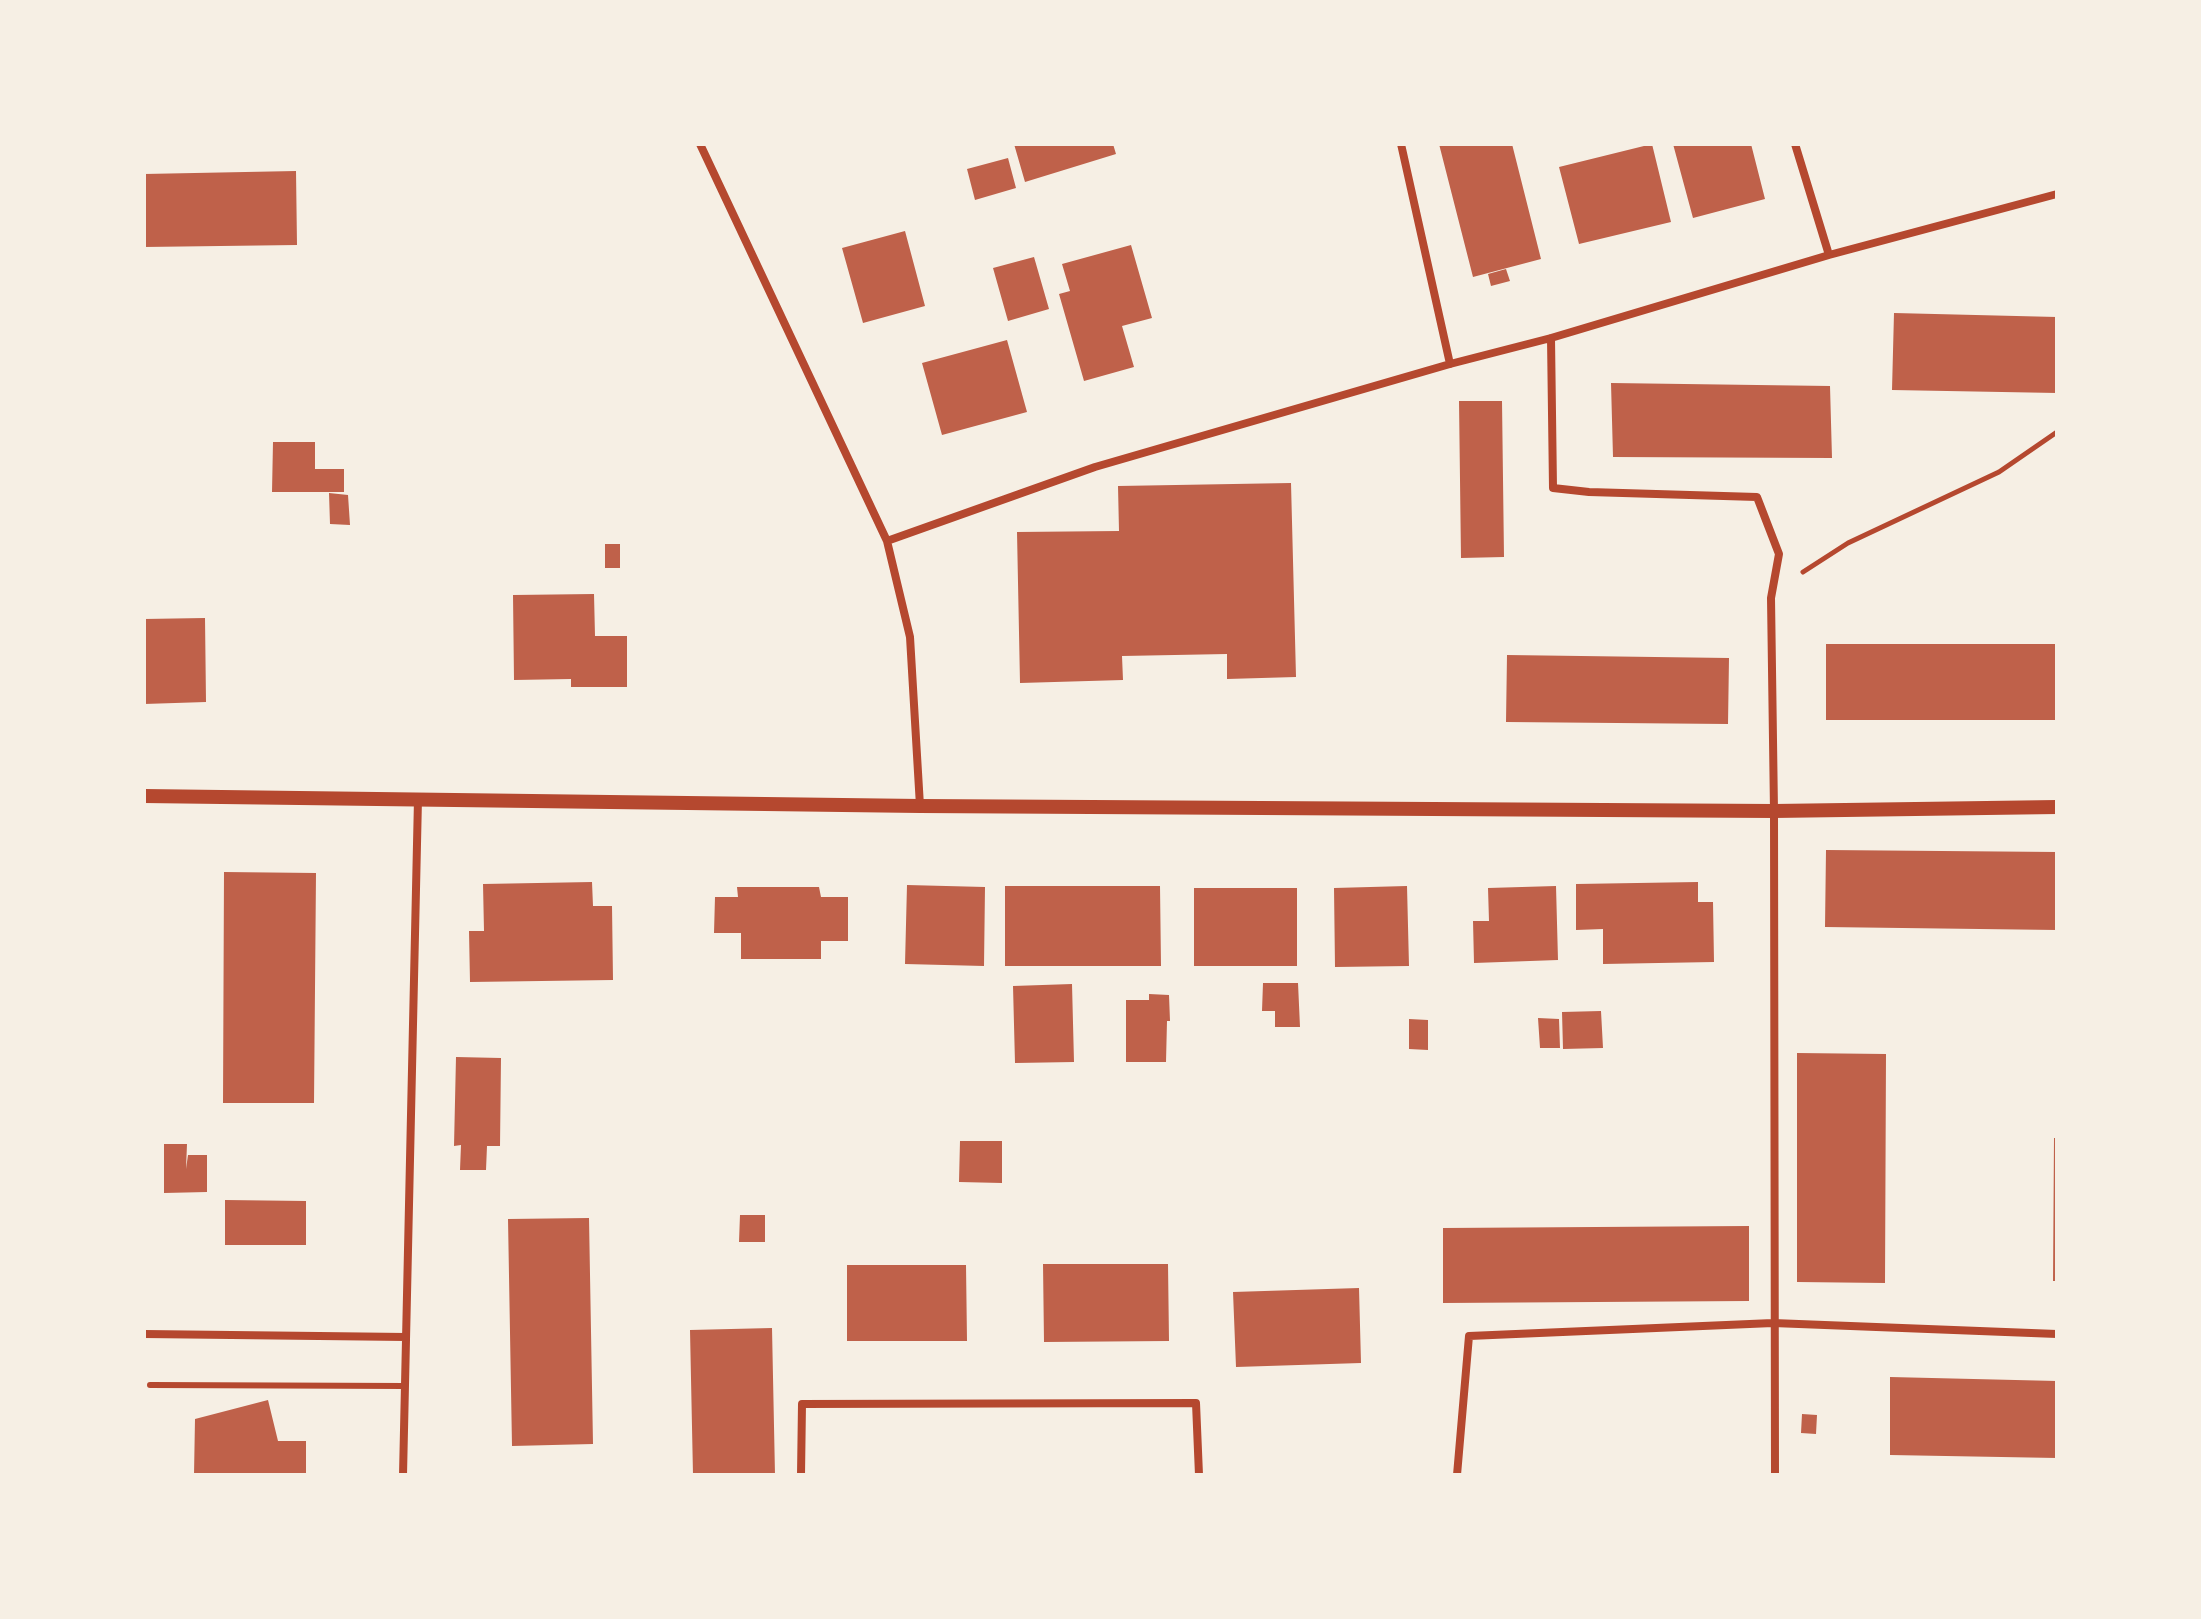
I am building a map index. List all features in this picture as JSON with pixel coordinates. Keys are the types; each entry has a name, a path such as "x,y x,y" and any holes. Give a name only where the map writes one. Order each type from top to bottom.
{"street":[{"path":"700,144 887,541 910,637 920,806"},
{"path":"1401,144 1450,364"},
{"path":"1795,144 1829,255"},
{"path":"887,541 1095,467 1450,364 1551,338 1829,255 2057,194"},
{"path":"1551,338 1553,488 1589,492 1757,497 1779,554 1771,598 1775,1475"},
{"path":"144,796 920,806 1774,811 2057,807"},
{"path":"403,1475 418,798"},
{"path":"1457,1475 1469,1336 1773,1323 2057,1334"},
{"path":"144,1334 406,1337"},
{"path":"801,1475 802,1404 1196,1403 1199,1475"}],"lane":[{"path":"150,1385 405,1386"}],"path":[{"path":"1771,598 1803,572 1848,543 1999,472 2057,432"}],"building":[{"path":"1014,144 1113,144 1116,154 1025,182"},
{"path":"1439,144 1512,144 1541,259 1473,277"},
{"path":"1652,144 1671,222 1579,244 1559,167"},
{"path":"1673,144 1751,144 1765,199 1693,218"},
{"path":"1008,158 1016,188 975,200 967,169"},
{"path":"296,171 297,245 144,247 144,174"},
{"path":"905,231 925,306 863,323 842,248"},
{"path":"1131,245 1152,318 1122,326 1134,367 1084,381 1059,294 1070,291 1062,264"},
{"path":"1034,257 1049,309 1008,321 993,268"},
{"path":"1506,269 1510,281 1491,286 1488,274"},
{"path":"1894,313 2057,317 2057,393 1892,390"},
{"path":"1007,340 1027,412 942,435 922,363"},
{"path":"1611,383 1830,386 1832,458 1613,457"},
{"path":"1459,401 1502,401 1504,557 1461,558"},
{"path":"273,442 315,442 315,469 344,469 344,492 272,492"},
{"path":"1291,483 1296,677 1227,679 1227,654 1122,656 1123,680 1020,683 1017,532 1119,531 1118,486"},
{"path":"329,493 348,495 350,525 330,524"},
{"path":"605,544 620,544 620,568 605,568"},
{"path":"594,594 595,636 627,636 627,687 571,687 571,679 514,680 513,595"},
{"path":"205,618 206,702 144,704 144,619"},
{"path":"1826,644 2057,644 2057,720 1826,720"},
{"path":"1507,655 1729,658 1728,724 1506,722"},
{"path":"1826,850 2057,852 2057,930 1825,927"},
{"path":"224,872 316,873 314,1103 223,1103"},
{"path":"592,882 593,906 612,906 613,980 470,982 469,931 484,931 483,884"},
{"path":"1698,882 1698,902 1713,902 1714,962 1603,964 1603,929 1576,930 1576,884"},
{"path":"907,885 985,887 984,966 905,964"},
{"path":"1005,886 1160,886 1161,966 1005,966"},
{"path":"1407,886 1409,966 1335,967 1334,888"},
{"path":"1556,886 1558,960 1474,963 1473,921 1489,921 1488,888"},
{"path":"737,887 819,887 821,897 848,897 848,941 821,941 821,959 741,959 741,933 714,933 715,897 738,897"},
{"path":"1194,888 1297,888 1297,966 1194,966"},
{"path":"1263,983 1298,983 1300,1027 1275,1027 1275,1011 1262,1011"},
{"path":"1072,984 1074,1062 1015,1063 1013,986"},
{"path":"1149,994 1169,995 1166,1062 1126,1062 1126,1000 1149,1000"},
{"path":"1601,1011 1603,1048 1563,1049 1562,1012"},
{"path":"1538,1018 1559,1019 1560,1048 1540,1048"},
{"path":"1409,1019 1428,1020 1428,1050 1409,1049"},
{"path":"1797,1053 1886,1054 1885,1283 1797,1282"},
{"path":"456,1057 501,1058 500,1146 487,1146 486,1170 460,1170 461,1145 454,1146"},
{"path":"2054,1138 2057,1138 2057,1281 2053,1281"},
{"path":"960,1141 1002,1141 1002,1183 959,1182"},
{"path":"164,1144 187,1144 186,1169 188,1155 207,1155 207,1192 164,1193"},
{"path":"225,1200 306,1201 306,1245 225,1245"},
{"path":"740,1215 765,1215 765,1242 739,1242"},
{"path":"589,1218 593,1444 512,1446 508,1219"},
{"path":"1749,1226 1749,1301 1443,1303 1443,1228"},
{"path":"1043,1264 1168,1264 1169,1341 1044,1342"},
{"path":"847,1265 966,1265 967,1341 847,1341"},
{"path":"1359,1288 1361,1363 1236,1367 1233,1292"},
{"path":"772,1328 775,1475 693,1475 690,1330"},
{"path":"1890,1377 2057,1381 2057,1458 1890,1455"},
{"path":"268,1400 278,1441 306,1441 306,1475 194,1475 195,1419"},
{"path":"1802,1414 1817,1415 1816,1434 1801,1433"}]}
